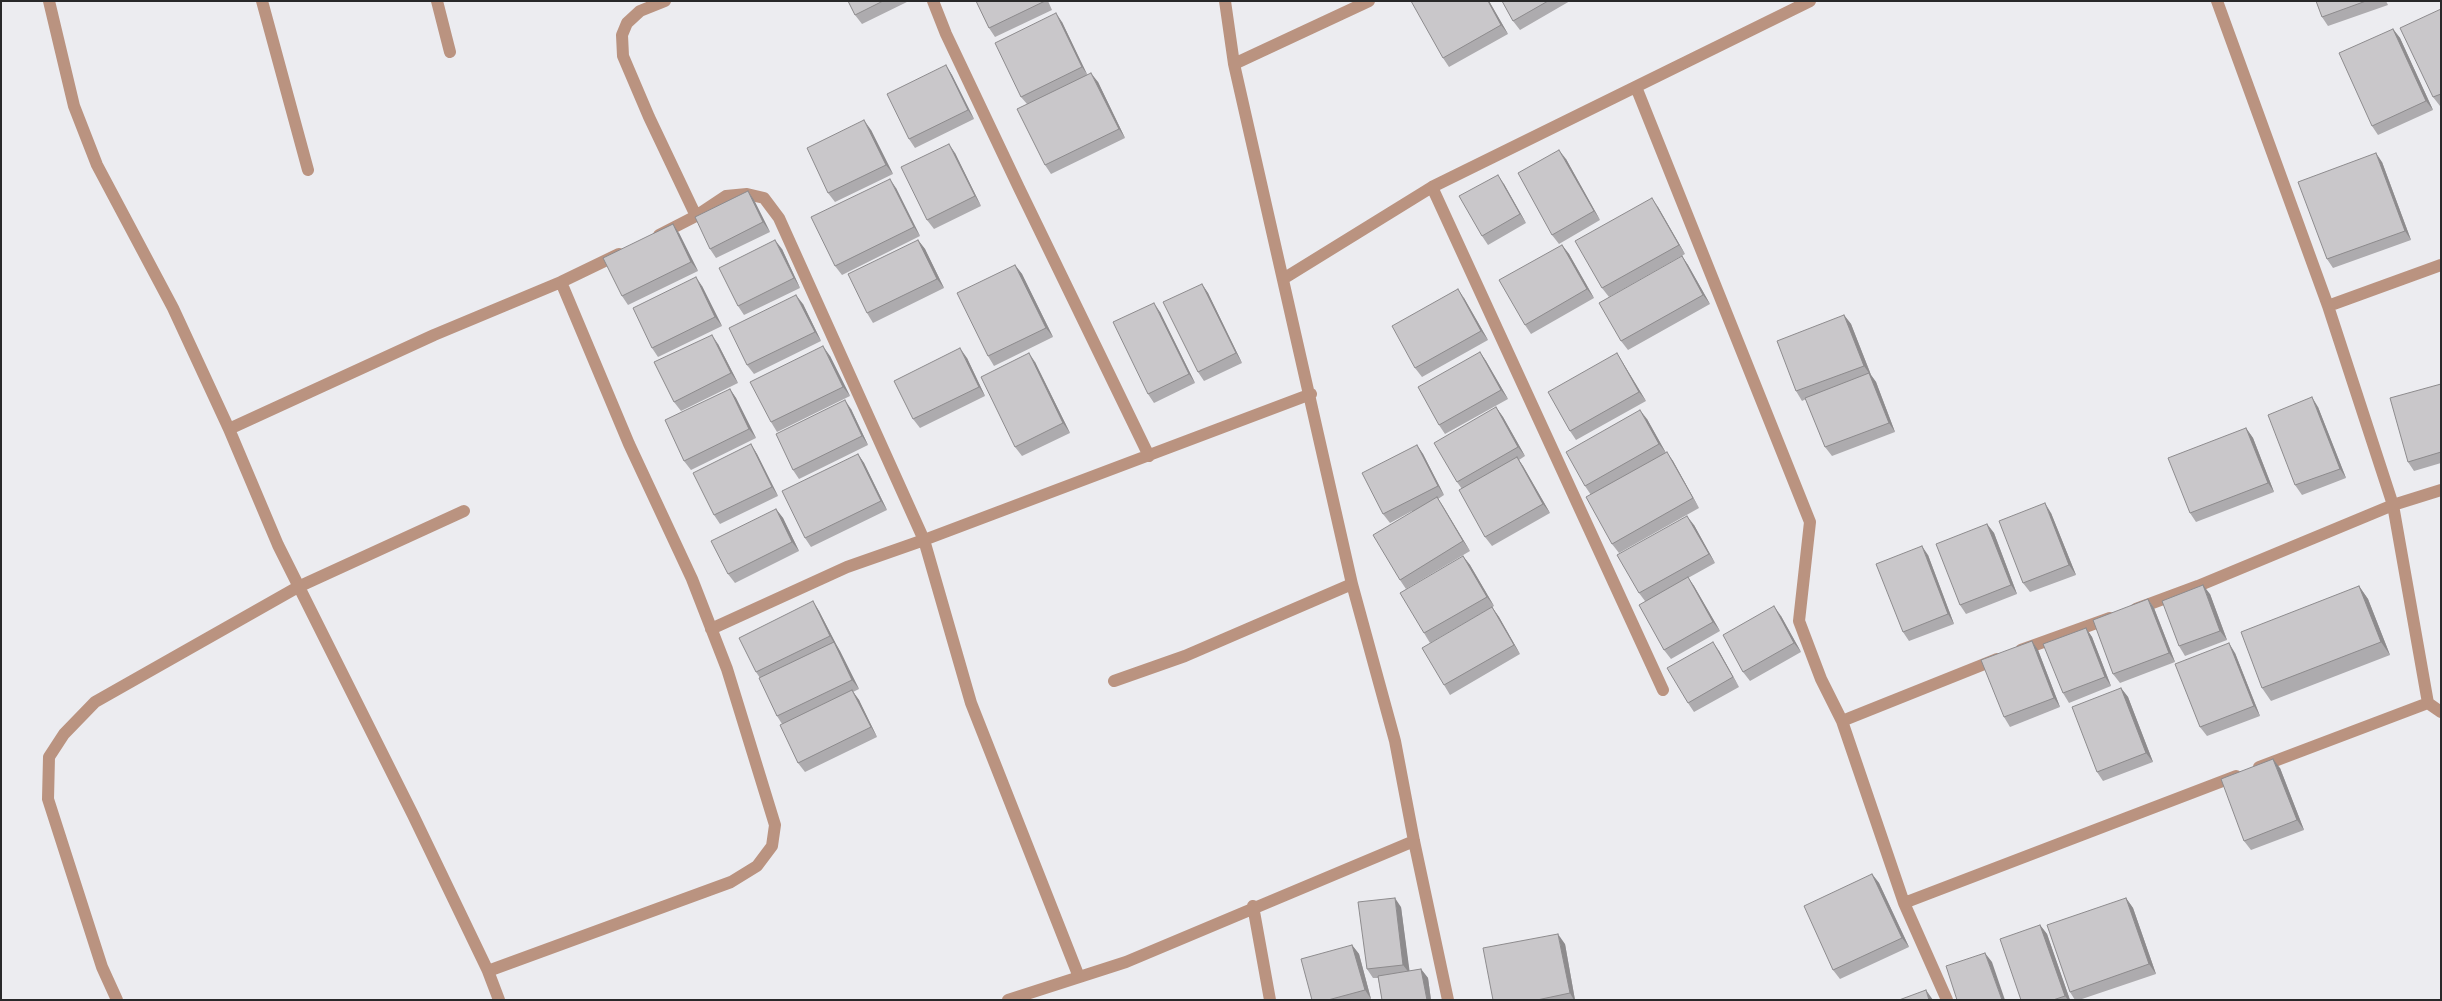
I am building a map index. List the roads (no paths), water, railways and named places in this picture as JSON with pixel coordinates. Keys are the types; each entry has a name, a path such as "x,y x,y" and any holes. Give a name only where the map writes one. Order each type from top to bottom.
{"street":[{"path":"49,1 74,106 96,165 173,308 229,429 298,587 367,720 488,971 499,1000"},
{"path":"262,1 308,170"},
{"path":"437,1 450,52"},
{"path":"665,1 640,11 627,24 622,35 623,56 648,117 696,216"},
{"path":"933,1 946,34 1019,188 1149,456"},
{"path":"1225,1 1234,64 1352,584 1396,741 1414,841 1448,1000"},
{"path":"1234,64 1369,1"},
{"path":"1283,279 1432,187 1810,1"},
{"path":"2217,1 2328,306 2393,505 2428,703 2441,712"},
{"path":"1636,87 1810,522 1799,621 1821,679 1842,721 1904,903 1947,1000"},
{"path":"1432,187 1662,690"},
{"path":"651,239 696,216 726,196 747,194 764,198 779,218 924,540 971,703 1079,977"},
{"path":"229,429 434,335 562,282 634,247"},
{"path":"2328,306 2441,264"},
{"path":"488,971 731,882 757,866 772,846 775,825 727,669 692,579 630,444 562,282"},
{"path":"711,629 847,568 1310,394"},
{"path":"1842,721 1953,675 2198,586 2393,505 2441,490"},
{"path":"117,1000 102,967 48,800 49,757 64,734 94,702 298,587 464,511"},
{"path":"1114,682 1185,656 1352,584"},
{"path":"1904,903 2428,703"},
{"path":"1008,1000 1126,962 1253,906 1414,841"},
{"path":"1253,906 1270,1000"}]}
